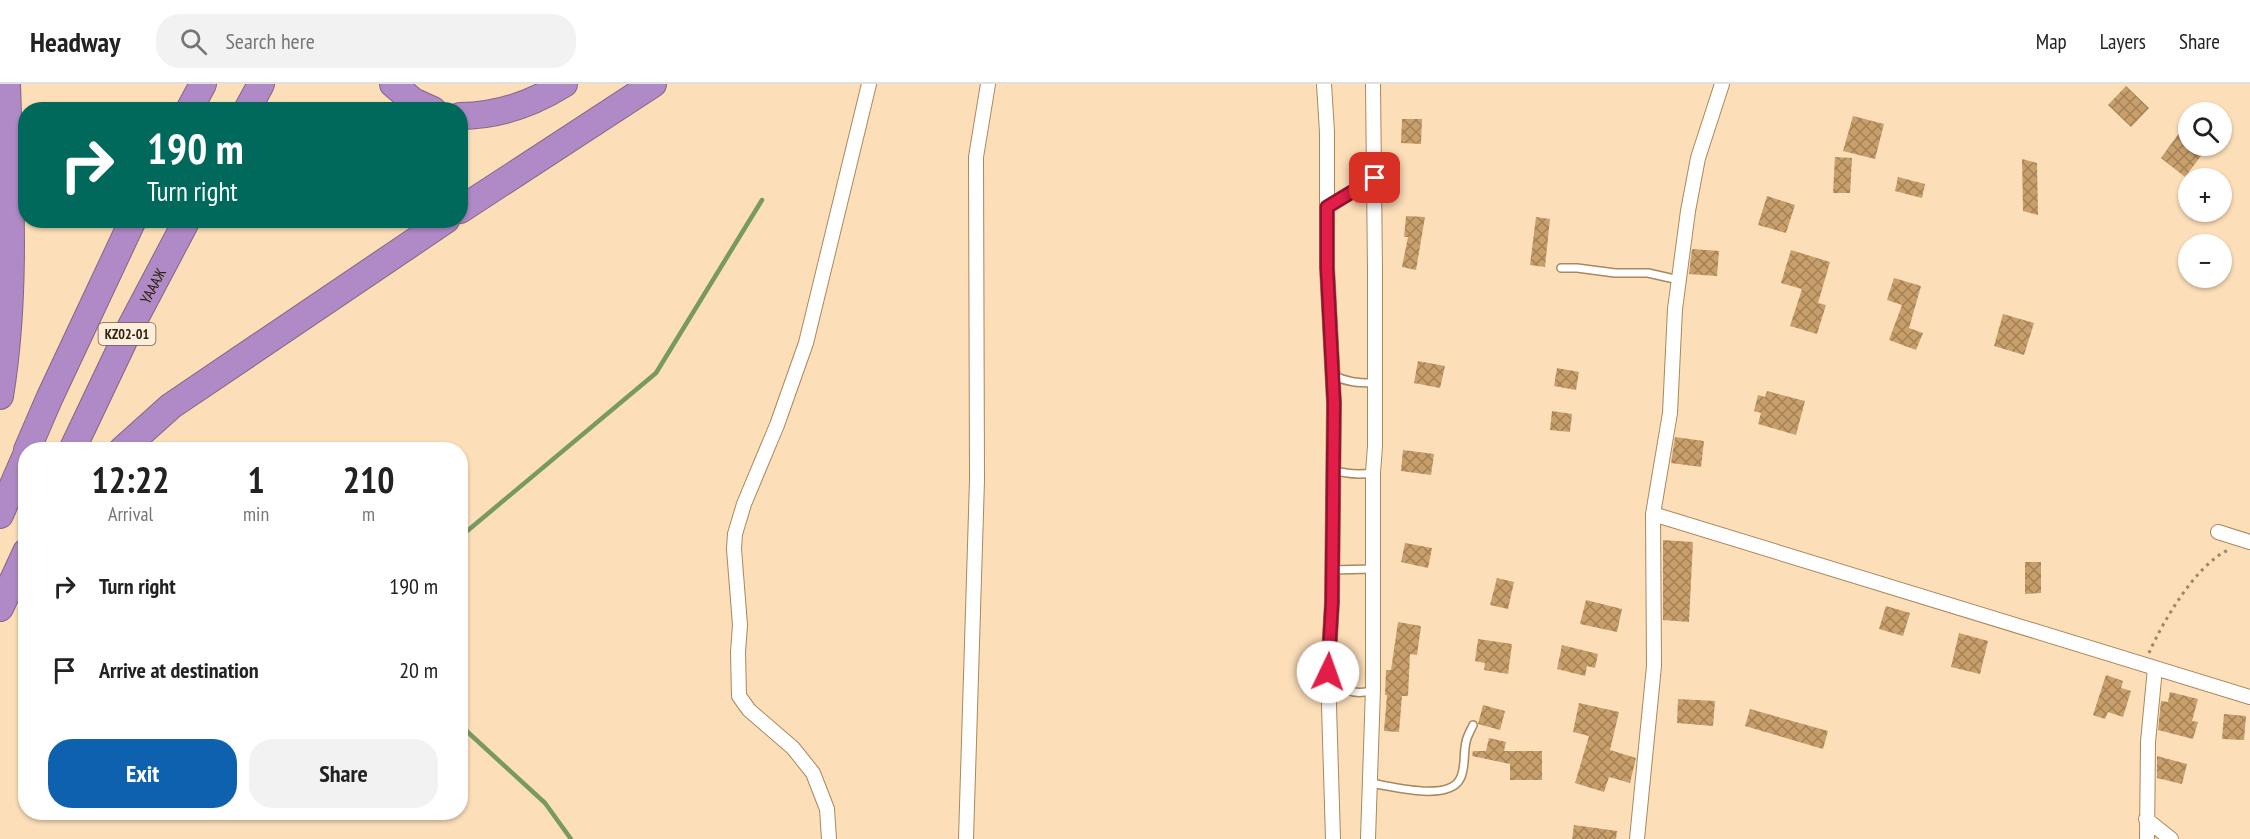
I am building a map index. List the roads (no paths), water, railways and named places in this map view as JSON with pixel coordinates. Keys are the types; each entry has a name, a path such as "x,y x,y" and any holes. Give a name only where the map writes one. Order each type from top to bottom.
{"highway":[{"path":"0,396 10,309 12,266 7,84"},
{"path":"193,102 203,84"},
{"path":"251,102 261,84"},
{"path":"393,84 415,102"},
{"path":"468,115 508,111 530,104 564,84"},
{"path":"468,205 653,84"},
{"name":"KZ02-01","path":"30,442 129,228"},
{"name":"ҮАААЖ","path":"76,442 130,328 183,228"},
{"path":"131,442 171,406 434,228"},
{"path":"0,515 18,473"},
{"path":"0,608 18,569"},
{"path":"0,617 18,591"}],"street":[{"path":"830,839 827,809 813,773 794,748 749,710 739,696 740,626 734,549 735,534 744,504 777,425 806,343 869,84"},
{"path":"966,839 977,480 976,158 988,84"},
{"path":"1368,839 1373,677 1375,372 1375,178 1372,84"},
{"path":"1637,839 1654,666 1653,514 1670,413 1675,309 1688,211 1698,158 1722,84"},
{"path":"1325,85 1327,267 1333,375 1332,570 1328,672 1333,839"},
{"path":"1653,514 2250,697"},
{"path":"2218,532 2250,542"},
{"path":"2147,839 2148,742 2152,667"},
{"path":"2146,819 2171,839"}],"lane":[{"path":"1327,207 1375,178"},
{"path":"1561,268 1615,273 1648,273 1679,280"},
{"path":"1333,375 1344,381 1373,383 1375,372"},
{"path":"1333,470 1360,475 1372,473 1373,468"},
{"path":"1332,570 1372,569"},
{"path":"1328,672 1351,693 1370,691 1373,677"},
{"path":"1370,783 1427,791 1451,789 1460,780 1466,743 1473,725"}],"waterway":[{"path":"468,530 656,373 762,200"},
{"path":"468,732 545,803 571,839"}]}
